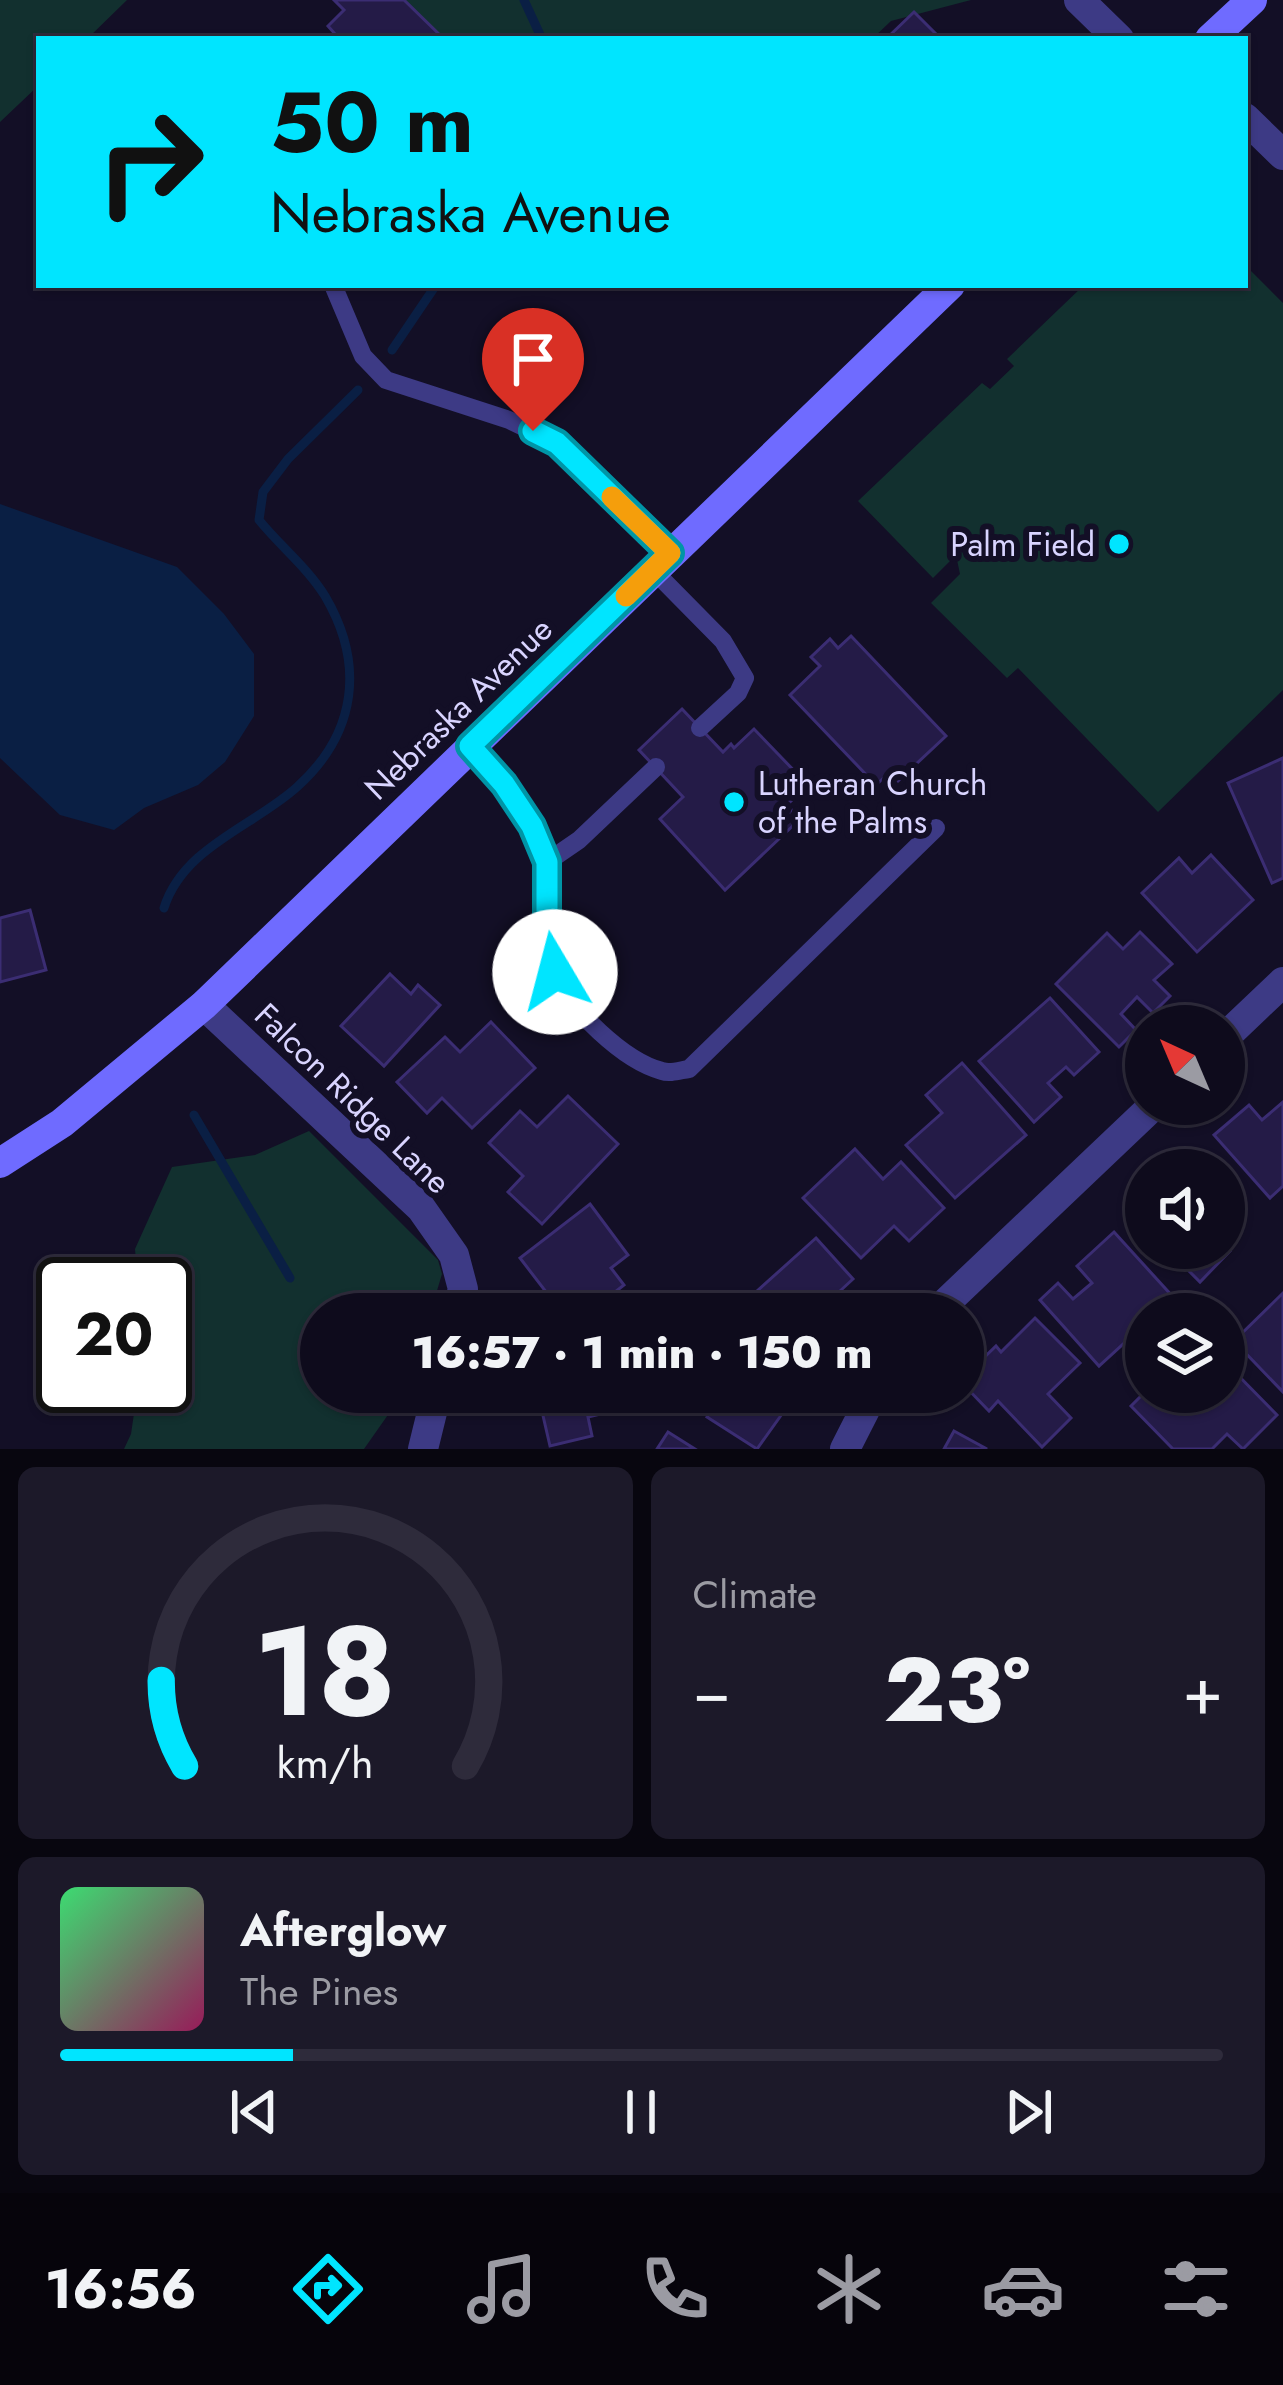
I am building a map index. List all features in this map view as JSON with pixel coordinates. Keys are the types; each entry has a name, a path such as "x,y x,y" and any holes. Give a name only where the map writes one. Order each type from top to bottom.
{"main road":[{"path":"1213,36 1252,0"},
{"name":"Nebraska Avenue","path":"0,1163 62,1123 204,1005 947,288"}],"street":[{"path":"1079,0 1115,36"},
{"path":"1248,121 1283,155"},
{"path":"1245,1018 1283,982"},
{"name":"Falcon Ridge Lane","path":"204,1005 421,1208 454,1255 462,1293"},
{"path":"956,1293 1133,1125"},
{"path":"423,1449 432,1413"},
{"path":"844,1449 863,1413"}],"lane":[{"path":"334,288 363,356 386,380 508,420 557,443 662,562 723,641 745,678 738,693 700,728"},
{"path":"470,746 532,826 547,862 547,920 555,972 583,1017 631,1055 664,1073 689,1069 936,828"},
{"path":"547,862 579,840 656,767"}],"green space":[{"path":"0,0 127,0 90,36 36,36 36,88 0,122"},
{"path":"354,0 971,0 891,21 875,36 399,36"},
{"name":"Palm Field","path":"1248,268 1283,303 1283,690 1158,812 1018,668 1007,678 931,603 960,574 956,555 933,578 858,501 982,383 990,389 1014,366 1007,359 1081,288 1248,288"},
{"path":"309,1131 438,1260 442,1274 436,1293 300,1293 300,1413 389,1413 364,1449 124,1449 134,1413 192,1413 192,1257 136,1257 135,1249 172,1167 255,1155"}],"water":[{"path":"0,504 177,567 224,614 254,654 254,716 225,762 198,785 144,808 114,830 60,815 0,758"}],"building":[{"path":"334,0 404,0 441,36 335,36 328,26 344,10"},
{"path":"914,12 938,36 889,36"},
{"path":"851,636 946,736 898,781 889,773 876,785 790,695 820,666 811,657 830,639 838,648"},
{"name":"Lutheran Church of the Palms","path":"682,709 723,752 754,729 803,780 788,794 793,799 787,805 800,819 725,890 660,819 683,797 639,750"},
{"path":"1283,758 1283,878 1272,883 1228,783"},
{"path":"1211,855 1253,900 1197,952 1142,893 1179,858 1192,873"},
{"path":"30,910 46,970 0,982 0,918"},
{"path":"1140,932 1172,964 1154,980 1170,996 1161,1005 1145,1005 1137,997 1125,1005 1121,1014 1125,1041 1119,1047 1056,984 1107,933 1123,949"},
{"path":"390,974 411,994 418,985 440,1005 384,1066 341,1026"},
{"path":"1050,998 1099,1052 1074,1075 1066,1067 1048,1083 1061,1097 1034,1122 979,1061"},
{"path":"491,1022 535,1068 472,1128 442,1098 427,1113 397,1082 445,1037 460,1052"},
{"path":"962,1063 1026,1135 955,1198 906,1145 942,1113 926,1095"},
{"path":"568,1096 618,1144 542,1224 508,1192 523,1176 489,1143 520,1111 537,1127"},
{"path":"1283,1102 1283,1186 1270,1198 1245,1170 1245,1149 1226,1149 1214,1135 1226,1125 1245,1125 1249,1105 1262,1120"},
{"path":"855,1149 883,1179 901,1162 944,1208 909,1241 894,1226 861,1258 803,1198"},
{"path":"590,1204 628,1255 611,1268 624,1285 614,1293 547,1293 520,1258"},
{"path":"1114,1232 1125,1244 1125,1269 1148,1269 1169,1293 1125,1293 1125,1342 1099,1366 1040,1300 1058,1283 1073,1299 1092,1283 1077,1266"},
{"path":"816,1238 853,1279 838,1293 755,1293"},
{"path":"1187,1269 1213,1269 1200,1282"},
{"path":"1283,1293 1283,1392 1245,1352 1245,1330"},
{"path":"1035,1318 1080,1363 1048,1394 1071,1418 1042,1447 998,1401 989,1411 984,1406 984,1358 996,1346 1001,1352"},
{"path":"1245,1382 1277,1415 1243,1449 1227,1434 1212,1449 1173,1449 1138,1413 1245,1413"},
{"path":"542,1413 605,1413 588,1417 592,1436 550,1446"},
{"path":"710,1413 783,1413 757,1449 707,1417"},
{"path":"954,1431 987,1449 944,1449"},
{"path":"668,1432 695,1449 657,1449"}],"waterway":[{"path":"524,0 541,36"},
{"path":"392,350 434,288"},
{"path":"164,908 173,887 203,853 297,787 317,766 343,721 350,672 338,622 318,585 259,520 263,492 288,459 358,390"},
{"path":"194,1115 290,1278"}],"slow traffic":[{"path":"612,497 670,553 626,596"}],"place":[{"name":"Palm Field","path":"1119,544"},
{"name":"Lutheran Church of the Palms","path":"734,802"}],"route":[{"path":"533,431 557,443 670,553 470,746 532,826 547,862 547,920 555,972"}]}
